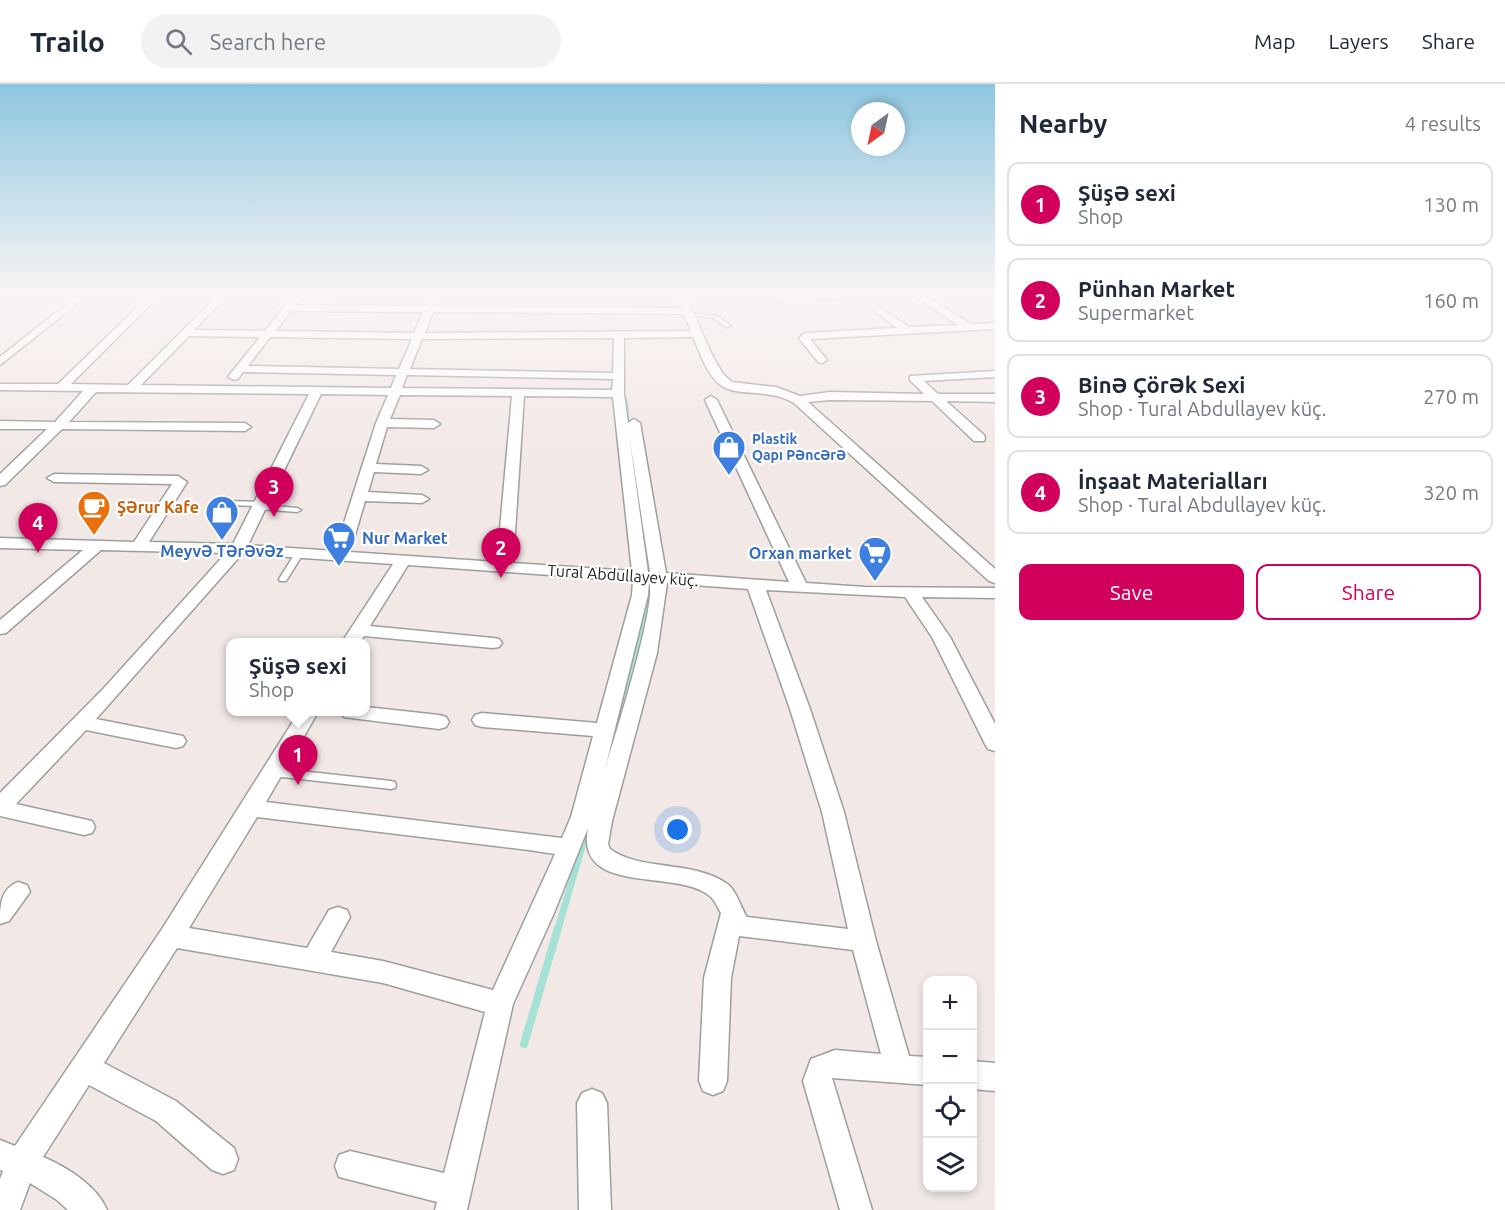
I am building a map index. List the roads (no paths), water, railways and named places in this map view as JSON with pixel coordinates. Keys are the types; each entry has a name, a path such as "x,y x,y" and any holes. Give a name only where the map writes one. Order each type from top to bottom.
{"street":[{"path":"0,362 17,349"},
{"path":"62,387 101,349"},
{"path":"132,388 171,349"},
{"path":"223,389 256,349"},
{"path":"341,557 382,423 412,349"},
{"path":"618,349 617,385 650,577 658,600 648,653 597,844 600,854 609,861 625,867 689,877 719,890 733,912 732,921 724,937 718,971 714,1081"},
{"path":"706,349 725,384 736,387 779,389 798,400 995,578"},
{"path":"813,349 822,360"},
{"path":"240,369 402,373 617,385"},
{"path":"979,438 914,378 995,374"},
{"path":"0,387 518,393 617,385"},
{"path":"2,480 58,426 93,388"},
{"path":"0,807 82,723 238,549 317,390"},
{"path":"505,567 518,393"},
{"path":"798,400 819,397 995,398"},
{"path":"868,397 882,412"},
{"path":"711,400 800,587"},
{"path":"382,423 434,424"},
{"path":"350,1166 453,1200 500,1004 582,817 636,612 650,577 634,423"},
{"path":"0,425 245,427"},
{"path":"368,468 421,470"},
{"path":"2,480 25,478"},
{"path":"54,478 178,480 180,482 140,544"},
{"path":"359,496 422,499"},
{"name":"Tural Abdullayev küç.","path":"0,543 140,544 800,587 910,593 995,593"},
{"path":"0,629 99,544"},
{"path":"403,561 355,636 493,644"},
{"path":"755,584 800,709 833,812 863,941 913,1070 835,1063 821,1069 817,1081 856,1210"},
{"path":"910,593 941,637 995,744"},
{"path":"370,713 439,722"},
{"path":"4,1210 10,1160 84,1067 171,936 305,716"},
{"path":"482,720 606,730"},
{"path":"82,723 176,741"},
{"path":"0,807 84,827"},
{"path":"251,808 529,841 569,848"},
{"path":"0,914 18,892"},
{"path":"314,959 338,917"},
{"path":"732,921 744,927 761,930 863,941"},
{"path":"171,936 383,972 500,1004"},
{"path":"84,1067 166,1111 223,1159"},
{"path":"977,1075 995,1077"},
{"path":"592,1103 595,1210"},
{"path":"10,1160 41,1172 69,1190 91,1210"}],"lane":[{"path":"228,503 297,510"},
{"path":"283,579 299,554"},
{"path":"273,772 391,785"}],"waterway":[{"path":"626,400 628,423"},
{"path":"631,444 636,488"},
{"path":"621,709 645,618 650,584"},
{"path":"608,757 621,707"},
{"path":"558,929 586,833"},
{"path":"524,1044 558,928"}],"place":[{"name":"Plastik Qapı Pəncərə","path":"729,476"},
{"name":"Binə Çörək Sexi","path":"274,517"},
{"name":"Şərur Kafe","path":"94,536"},
{"name":"Meyvə Tərəvəz","path":"222,541"},
{"name":"İnşaat Materialları","path":"38,553"},
{"name":"Nur Market","path":"339,567"},
{"name":"Pünhan Market","path":"501,578"},
{"name":"Orxan market","path":"875,582"},
{"name":"Şüşə sexi","path":"298,785"}]}
